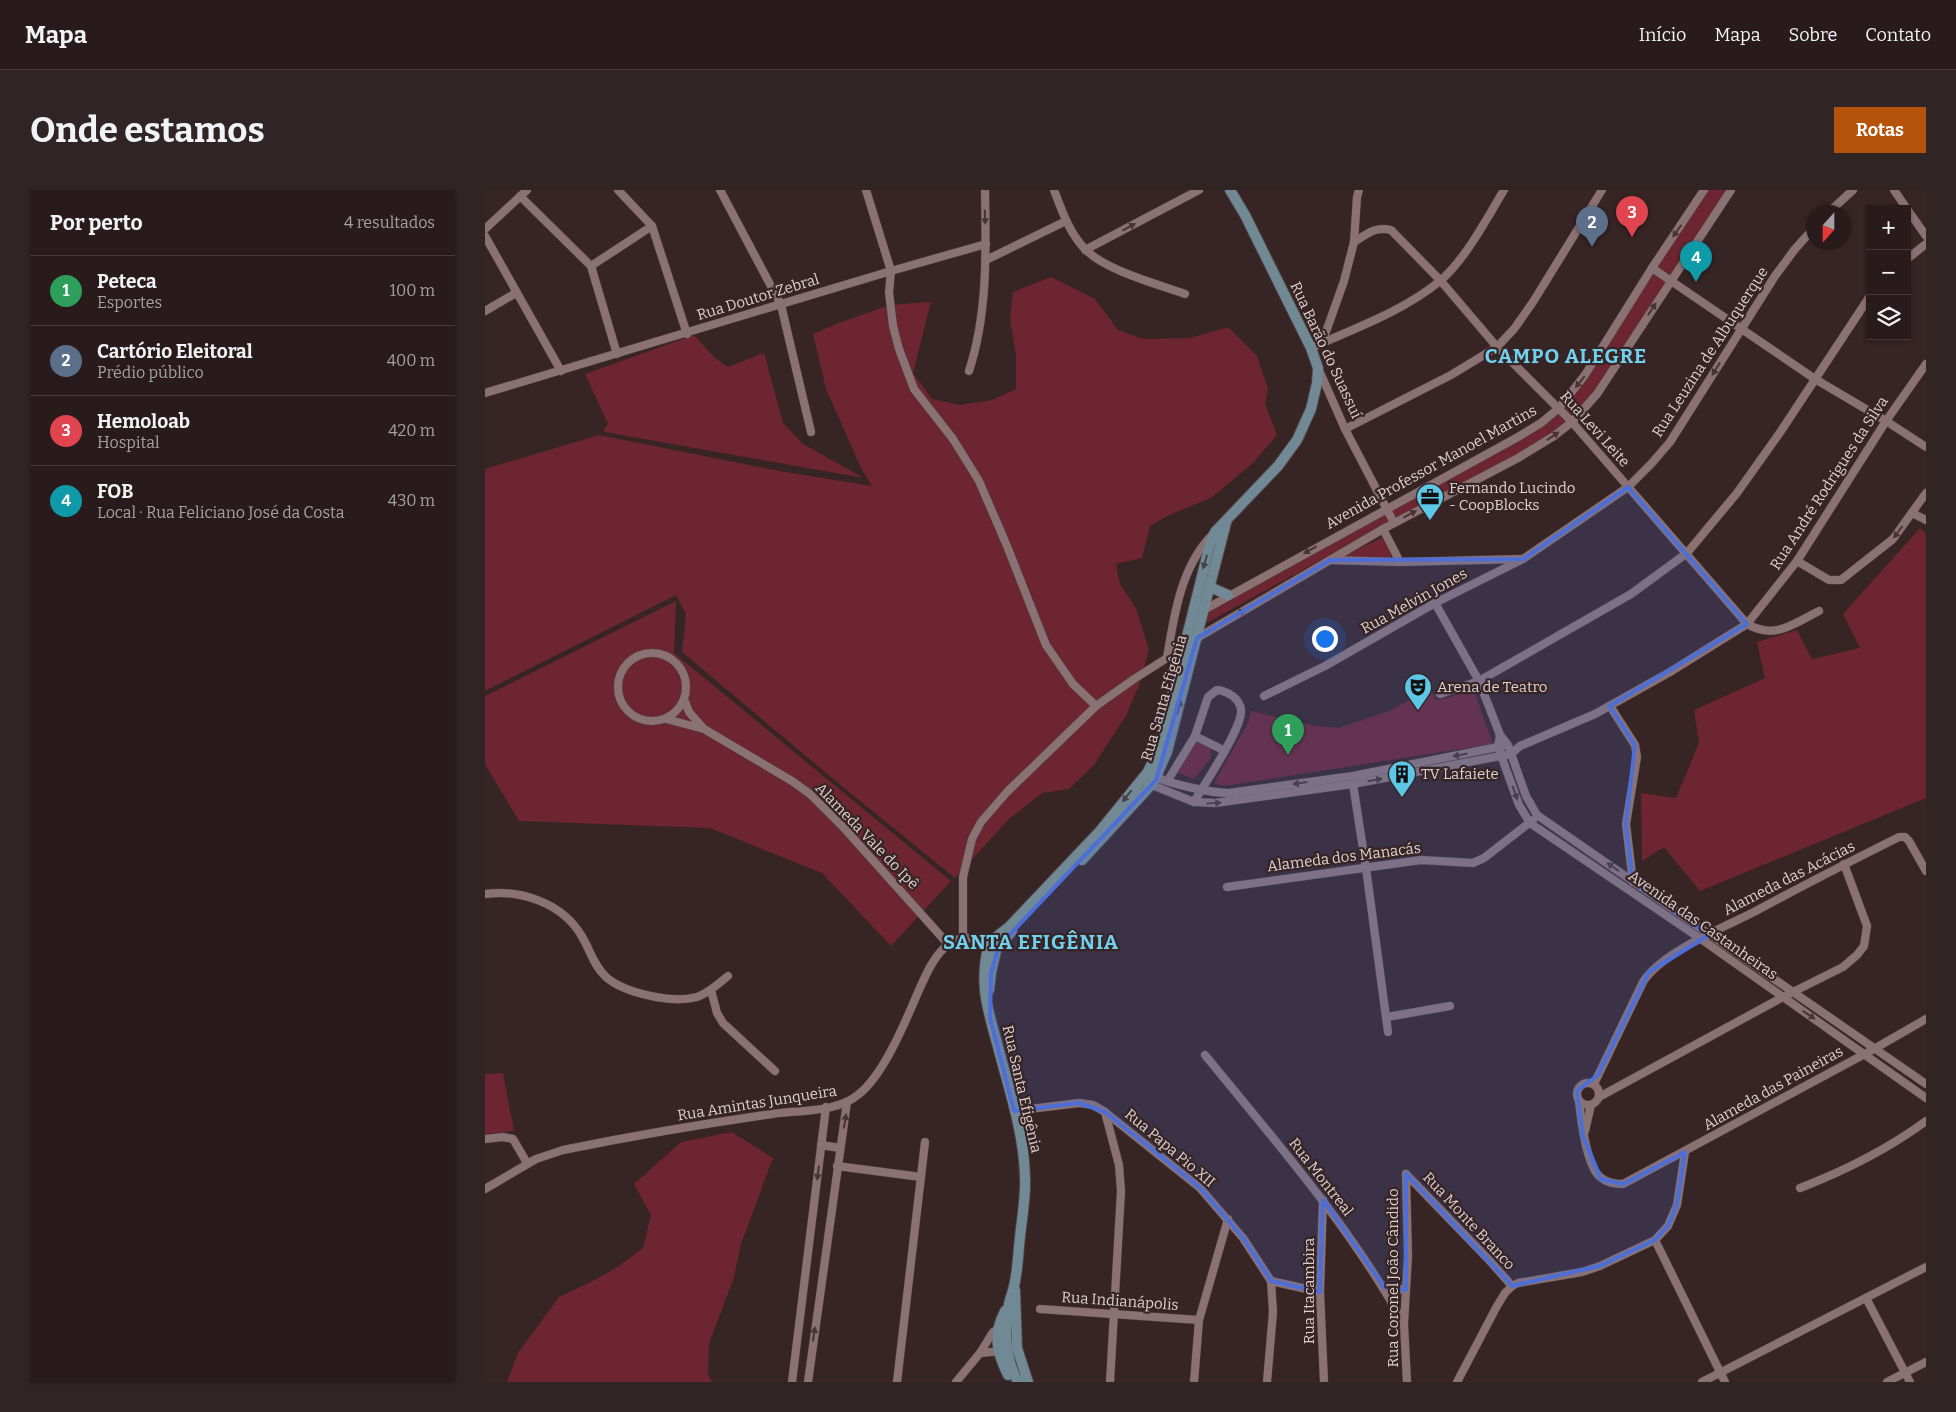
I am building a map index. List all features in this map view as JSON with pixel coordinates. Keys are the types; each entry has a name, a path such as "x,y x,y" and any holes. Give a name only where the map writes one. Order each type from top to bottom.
{"main road":[{"name":"Rua Barão do Suassuí","path":"1230,190 1245,215 1311,348 1318,368"},
{"name":"Rua Santa Efigênia","path":"1018,1382 1008,1350 1007,1329 1008,1305 1014,1287 1025,1179 1024,1162 1015,1110 990,1018 991,944 1108,833 1154,781 1167,752 1192,637 1192,617 1203,568 1215,532 1278,466 1297,440 1311,409 1317,383 1318,368"},
{"name":"Rua Santa Efigênia","path":"991,944 1100,831 1144,776 1160,744 1192,637 1203,611 1227,520"},
{"path":"1210,587 1228,595"},
{"name":"Rua Santa Efigênia","path":"1007,1329 1016,1300 1014,1287"},
{"path":"1007,1329 1007,1372 1013,1382"},
{"name":"Rua Santa Efigênia","path":"1008,1350 1020,1363 1028,1382"}],"street":[{"path":"485,229 527,190"},
{"path":"619,190 652,226 687,334"},
{"path":"720,190 781,304 811,432"},
{"path":"866,190 891,271 889,292 893,326 899,349 914,389 953,439 979,481 1046,645 1073,684 1096,706"},
{"path":"969,371 976,351 980,325 986,260 985,190"},
{"path":"1053,190 1065,221 1085,250 1117,269 1185,294"},
{"path":"1085,250 1199,190"},
{"path":"1322,343 1344,281 1354,242 1359,190"},
{"path":"1311,348 1364,325 1405,304 1441,280 1474,237 1504,190"},
{"path":"1345,429 1451,375 1497,346 1514,329 1533,302 1602,190"},
{"name":"Avenida Professor Manoel Martins","path":"1192,617 1228,595 1518,437 1541,423 1559,408 1585,375 1651,268 1704,190"},
{"name":"Avenida Professor Manoel Martins","path":"963,938 963,877 975,832 981,822 1007,792 1096,706 1134,678 1167,658 1192,637 1383,529 1518,458 1554,436 1572,422 1597,394 1731,190"},
{"path":"1837,205 1853,190"},
{"path":"1894,190 1904,205"},
{"path":"520,196 591,266 617,354"},
{"path":"1911,215 1926,236"},
{"path":"986,260 1065,221"},
{"path":"591,266 652,226"},
{"name":"Rua Levi Leite","path":"1354,242 1376,229 1391,230 1441,280 1497,346 1572,422 1747,624"},
{"path":"485,236 561,371"},
{"name":"Rua Leuzina de Albuquerque","path":"1628,487 1670,442 1775,276 1806,237"},
{"name":"Rua Doutor Zebral","path":"485,393 986,244"},
{"path":"1911,257 1926,244"},
{"path":"1651,268 1815,379 1926,447"},
{"path":"485,311 516,293"},
{"path":"1440,694 1479,681 1631,594 1687,553 1737,493 1781,431 1866,302"},
{"name":"Rua André Rodrigues da Silva","path":"1144,776 1193,802 1215,804 1353,784 1511,754 1520,746 1595,714 1670,672 1747,624 1797,561 1886,421 1926,364"},
{"name":"Rua Barão do Suassuí","path":"1318,368 1345,429 1394,523"},
{"name":"Rua Melvin Jones","path":"1264,696 1325,666 1435,603 1523,559 1628,487"},
{"path":"1797,561 1829,580 1841,580 1893,539 1926,493"},
{"path":"1912,513 1926,520"},
{"path":"1383,529 1400,562"},
{"path":"1167,658 1177,606 1190,567 1202,546 1215,532"},
{"name":"Rua Melvin Jones","path":"1330,560 1400,562 1523,559"},
{"path":"1435,603 1479,681 1500,735 1508,745"},
{"path":"1747,624 1759,630 1777,631 1819,611"},
{"path":"651,653 664,655 675,662 683,673 686,686 684,700 677,711 666,718 653,722 639,719 628,712 620,701 617,688 619,675 627,664 638,656 651,653"},
{"path":"1168,780 1195,736 1208,697 1217,690 1227,691 1236,699 1241,708 1241,717 1225,751 1193,802"},
{"name":"Alameda Vale do Ipê","path":"684,700 689,712 704,729"},
{"path":"1610,706 1635,745 1637,757 1626,824 1633,882"},
{"name":"Alameda Vale do Ipê","path":"666,718 704,729 792,781 810,794 844,828 948,944"},
{"path":"1498,748 1500,735"},
{"path":"1195,736 1225,751"},
{"name":"Rua André Rodrigues da Silva","path":"1154,781 1168,780 1217,793 1229,793 1343,777 1508,745 1520,746"},
{"name":"Avenida das Castanheiras","path":"1508,745 1525,796 1537,815 1926,1084"},
{"name":"Avenida das Castanheiras","path":"1498,748 1519,805 1530,823 1701,939 1926,1098"},
{"path":"1353,784 1388,1032"},
{"name":"Alameda dos Manacás","path":"1227,887 1421,860 1473,863 1484,858 1530,823 1537,815"},
{"name":"Alameda das Acácias","path":"1592,1084 1649,972 1660,963 1701,939 1899,837 1905,837 1909,841 1926,871"},
{"path":"1583,1136 1591,1105 1599,1095 1843,967 1857,955 1864,946 1867,926 1844,864"},
{"path":"485,894 501,892 518,894 547,904 561,913 574,923 583,937 596,966 606,977 619,986 664,998 682,999 696,997 711,990 728,976"},
{"path":"948,944 963,938 975,938 991,944"},
{"name":"Rua Amintas Junqueira","path":"485,1189 527,1163 549,1153 772,1114 826,1108 847,1102 859,1094 872,1079 899,1036 925,978 938,956 948,944"},
{"path":"711,990 717,1013 723,1023 775,1072"},
{"path":"1387,1017 1449,1006"},
{"path":"1874,1049 1926,1019"},
{"name":"Alameda das Paineiras","path":"1579,1101 1583,1136 1596,1173 1601,1179 1612,1184 1623,1184 1874,1049"},
{"name":"Rua Montreal","path":"1205,1055 1323,1200 1384,1287 1404,1324"},
{"path":"1591,1105 1579,1101 1577,1094 1579,1088 1584,1083 1592,1084 1599,1095"},
{"path":"808,1382 847,1102"},
{"name":"Rua Papa Pio XII","path":"1015,1110 1079,1103 1093,1105 1105,1112 1200,1188 1228,1219 1271,1281"},
{"path":"792,1382 826,1108"},
{"path":"1105,1112 1119,1165 1121,1191 1110,1382"},
{"path":"1800,1188 1836,1173 1891,1144 1926,1121"},
{"path":"485,1139 503,1137 513,1139 527,1163"},
{"path":"897,1382 925,1142"},
{"path":"821,1145 840,1148"},
{"path":"1457,1382 1497,1306 1512,1286 1518,1283 1582,1272 1600,1266 1655,1240 1668,1226 1677,1205 1685,1152"},
{"path":"837,1166 921,1177"},
{"name":"Rua Monte Branco","path":"1407,1174 1512,1286"},
{"name":"Rua Coronel João Cândido","path":"1407,1174 1408,1256 1404,1324 1407,1382"},
{"name":"Rua Itacambira","path":"1323,1200 1320,1292 1324,1382"},
{"path":"1194,1382 1199,1320 1228,1219"},
{"path":"1655,1240 1725,1382"},
{"path":"1702,1382 1926,1267"},
{"path":"1267,1382 1273,1322 1271,1281 1320,1292"},
{"path":"1384,1287 1406,1290"},
{"path":"1866,1298 1910,1382"},
{"name":"Rua Indianápolis","path":"1039,1309 1199,1320"},
{"path":"956,1382 980,1353 989,1336 1007,1329"},
{"path":"980,1353 1008,1350"},
{"path":"796,1353 811,1354"},
{"path":"1887,1382 1926,1362"}],"highlighted area":[{"path":"1628,487 1747,624 1610,706 1635,745 1626,824 1633,882 1709,935 1649,972 1598,1075 1577,1091 1583,1136 1601,1179 1623,1184 1685,1152 1677,1205 1668,1226 1655,1240 1600,1266 1512,1286 1406,1174 1406,1290 1384,1287 1323,1200 1320,1292 1271,1281 1243,1238 1200,1188 1105,1112 1079,1103 1014,1111 990,1018 991,973 999,946 1156,780 1197,638 1330,560 1523,559"}],"shaded area":[{"path":"1707,190 1730,190 1713,211 1670,277 1654,267"},
{"path":"1653,272 1668,282 1597,388 1570,417 1562,407 1588,379"},
{"path":"1051,277 1095,299 1118,330 1143,339 1190,338 1228,327 1257,356 1268,388 1265,404 1277,435 1253,463 1211,498 1169,515 1150,526 1142,558 1116,564 1120,584 1136,608 1149,650 1139,685 1127,714 1094,765 1069,789 1042,793 1009,819 955,878 682,652 686,614 676,595 485,691 485,469 599,435 779,471 872,486 861,468 826,389 813,334 889,305 931,302 913,373 932,399 960,405 992,400 1016,389 1016,356 1010,319 1013,292"},
{"path":"694,335 715,358 728,367 764,353 783,423 803,444 864,478 604,432 608,424 585,374"},
{"path":"1555,411 1565,422 1534,446 1395,523 1390,511"},
{"path":"1385,511 1390,522 1203,625 1206,613"},
{"path":"1920,528 1926,534 1926,798 1700,891 1664,847 1642,861 1641,793 1676,798 1699,743 1694,710 1765,678 1757,642 1797,630 1812,659 1860,648 1843,614"},
{"path":"1385,536 1392,558 1342,557"},
{"path":"676,601 674,653 951,881 891,946 822,873 710,828 519,821 485,764 485,696"},
{"path":"1430,689 1437,700 1474,691 1493,744 1224,786 1214,783 1248,723 1251,711 1315,726 1339,728 1389,711"},
{"path":"1196,742 1206,744 1210,748 1211,758 1194,779 1174,771 1189,748"},
{"path":"503,1073 514,1131 485,1134 485,1074"},
{"path":"732,1132 773,1158 741,1244 734,1277 709,1344 708,1374 712,1382 507,1382 518,1353 559,1297 616,1268 643,1248 651,1215 634,1184 681,1142"}],"place":[{"name":"Hemoloab","path":"1632,237"},
{"name":"Cartório Eleitoral","path":"1592,247"},
{"name":"FOB","path":"1696,282"},
{"name":"Fernando Lucindo - CoopBlocks","path":"1430,521"},
{"name":"Arena de Teatro","path":"1418,711"},
{"name":"Peteca","path":"1288,755"},
{"name":"TV Lafaiete","path":"1402,798"}],"district":[{"name":"CAMPO ALEGRE","path":"1566,356"},
{"name":"SANTA EFIGÊNIA","path":"1031,942"}]}
